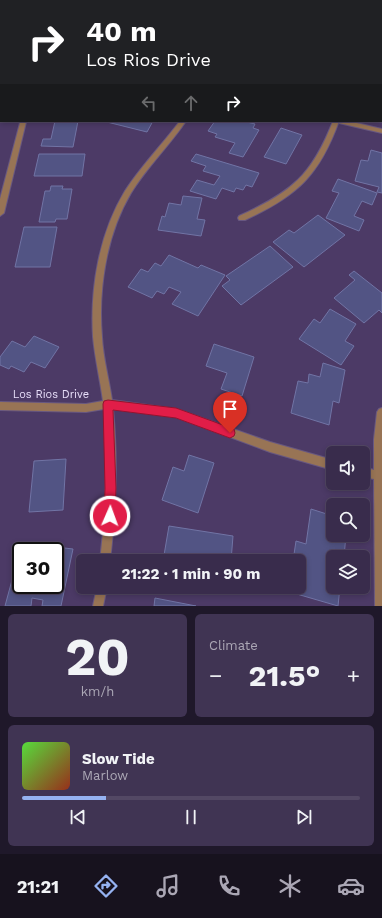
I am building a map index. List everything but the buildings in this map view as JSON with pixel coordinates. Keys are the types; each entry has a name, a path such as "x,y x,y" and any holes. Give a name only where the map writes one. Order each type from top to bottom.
{"street":[{"path":"0,213 1,202 23,122"},
{"path":"106,554 111,488 108,404 97,330 96,299 101,269 111,228 122,202 137,179 182,122"},
{"path":"242,218 282,197 308,175 322,157 336,122"},
{"path":"343,122 382,131"},
{"name":"Los Rios Drive","path":"0,406 86,408 108,404 176,413 270,448 326,463"},
{"path":"380,606 381,476 379,438 382,412"},
{"path":"370,474 381,476"},
{"path":"98,606 101,594"}],"route":[{"path":"110,516 111,488 108,404 176,413 230,433"}]}
